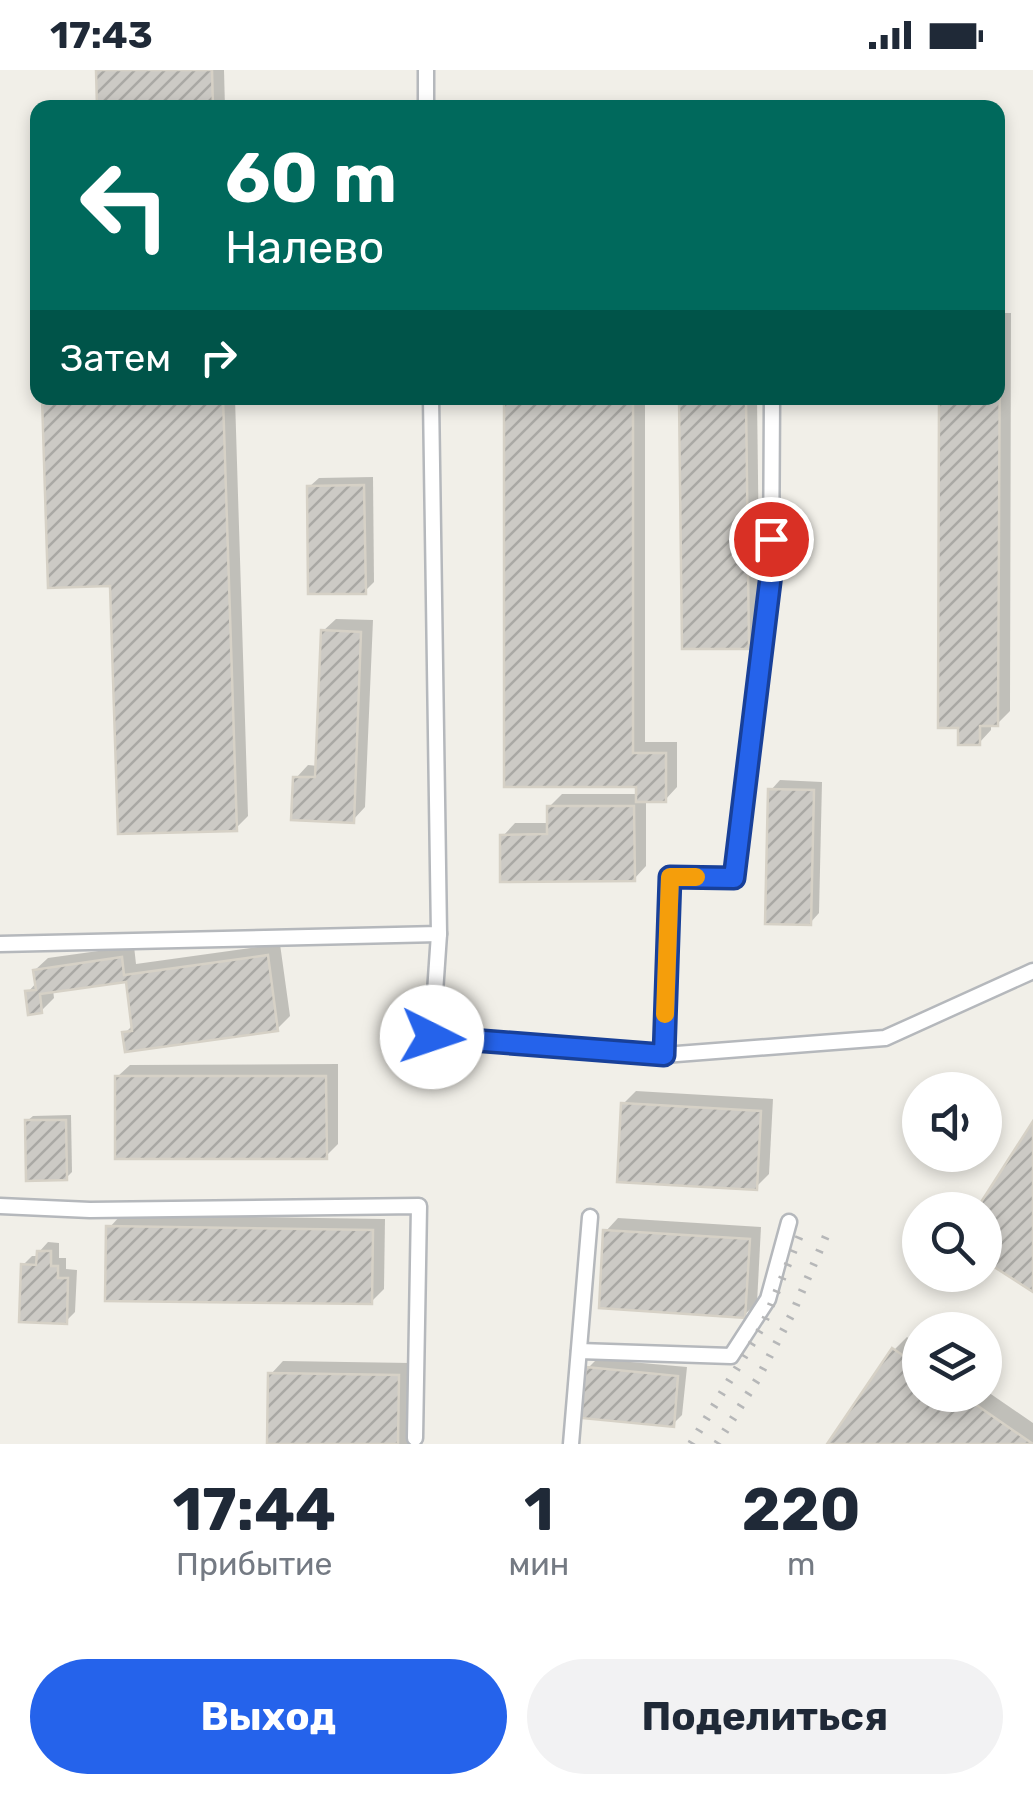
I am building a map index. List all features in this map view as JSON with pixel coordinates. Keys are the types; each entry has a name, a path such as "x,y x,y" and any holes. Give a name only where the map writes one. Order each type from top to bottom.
{"lane":[{"path":"426,70 426,100"},
{"path":"431,405 438,934 432,1037 664,1055 885,1038 1033,972"},
{"path":"664,1055 670,877 734,878 771,574 772,405"},
{"path":"0,944 438,934"},
{"path":"0,1206 90,1210 419,1206 415,1438"},
{"path":"571,1444 590,1217"},
{"path":"579,1351 731,1356 768,1299 789,1222"}],"building":[{"path":"96,70 212,70 213,100 97,100"},
{"path":"42,405 223,405 237,831 118,834 110,586 48,588"},
{"path":"504,405 633,405 633,753 666,753 666,802 636,802 636,787 504,787"},
{"path":"679,405 746,405 749,649 682,649"},
{"path":"939,405 1000,405 998,726 980,726 980,745 958,745 958,728 938,728"},
{"path":"364,485 366,594 308,594 307,486"},
{"path":"321,630 361,632 354,823 291,820 293,777 315,777"},
{"path":"768,789 814,790 811,925 765,924"},
{"path":"547,806 634,806 635,881 500,882 500,835 547,834"},
{"path":"268,955 278,1031 125,1052 122,1032 132,1031 126,982 40,994 42,1013 28,1015 25,991 36,990 33,970 122,957 124,975"},
{"path":"115,1076 326,1076 327,1159 115,1159"},
{"path":"621,1103 761,1111 757,1190 617,1182"},
{"path":"25,1120 66,1120 67,1180 26,1181"},
{"path":"1033,1121 1033,1292 1002,1272 1002,1192 988,1192"},
{"path":"106,1226 373,1230 372,1304 105,1301"},
{"path":"603,1230 750,1239 745,1318 599,1308"},
{"path":"37,1251 51,1251 51,1266 58,1266 58,1278 68,1278 67,1324 19,1322 21,1264 36,1265"},
{"path":"892,1348 902,1355 902,1412 987,1412 1033,1444 827,1444"},
{"path":"586,1367 678,1376 674,1427 581,1418"},
{"path":"268,1373 399,1375 398,1444 267,1444"}],"railway":[{"path":"691,1444 762,1327 803,1228"},
{"path":"717,1444 793,1312 829,1229"}],"slow traffic":[{"path":"665,1014 670,877 696,877"}],"route":[{"path":"432,1037 664,1055 670,877 734,878 771,574 771,539"}]}
